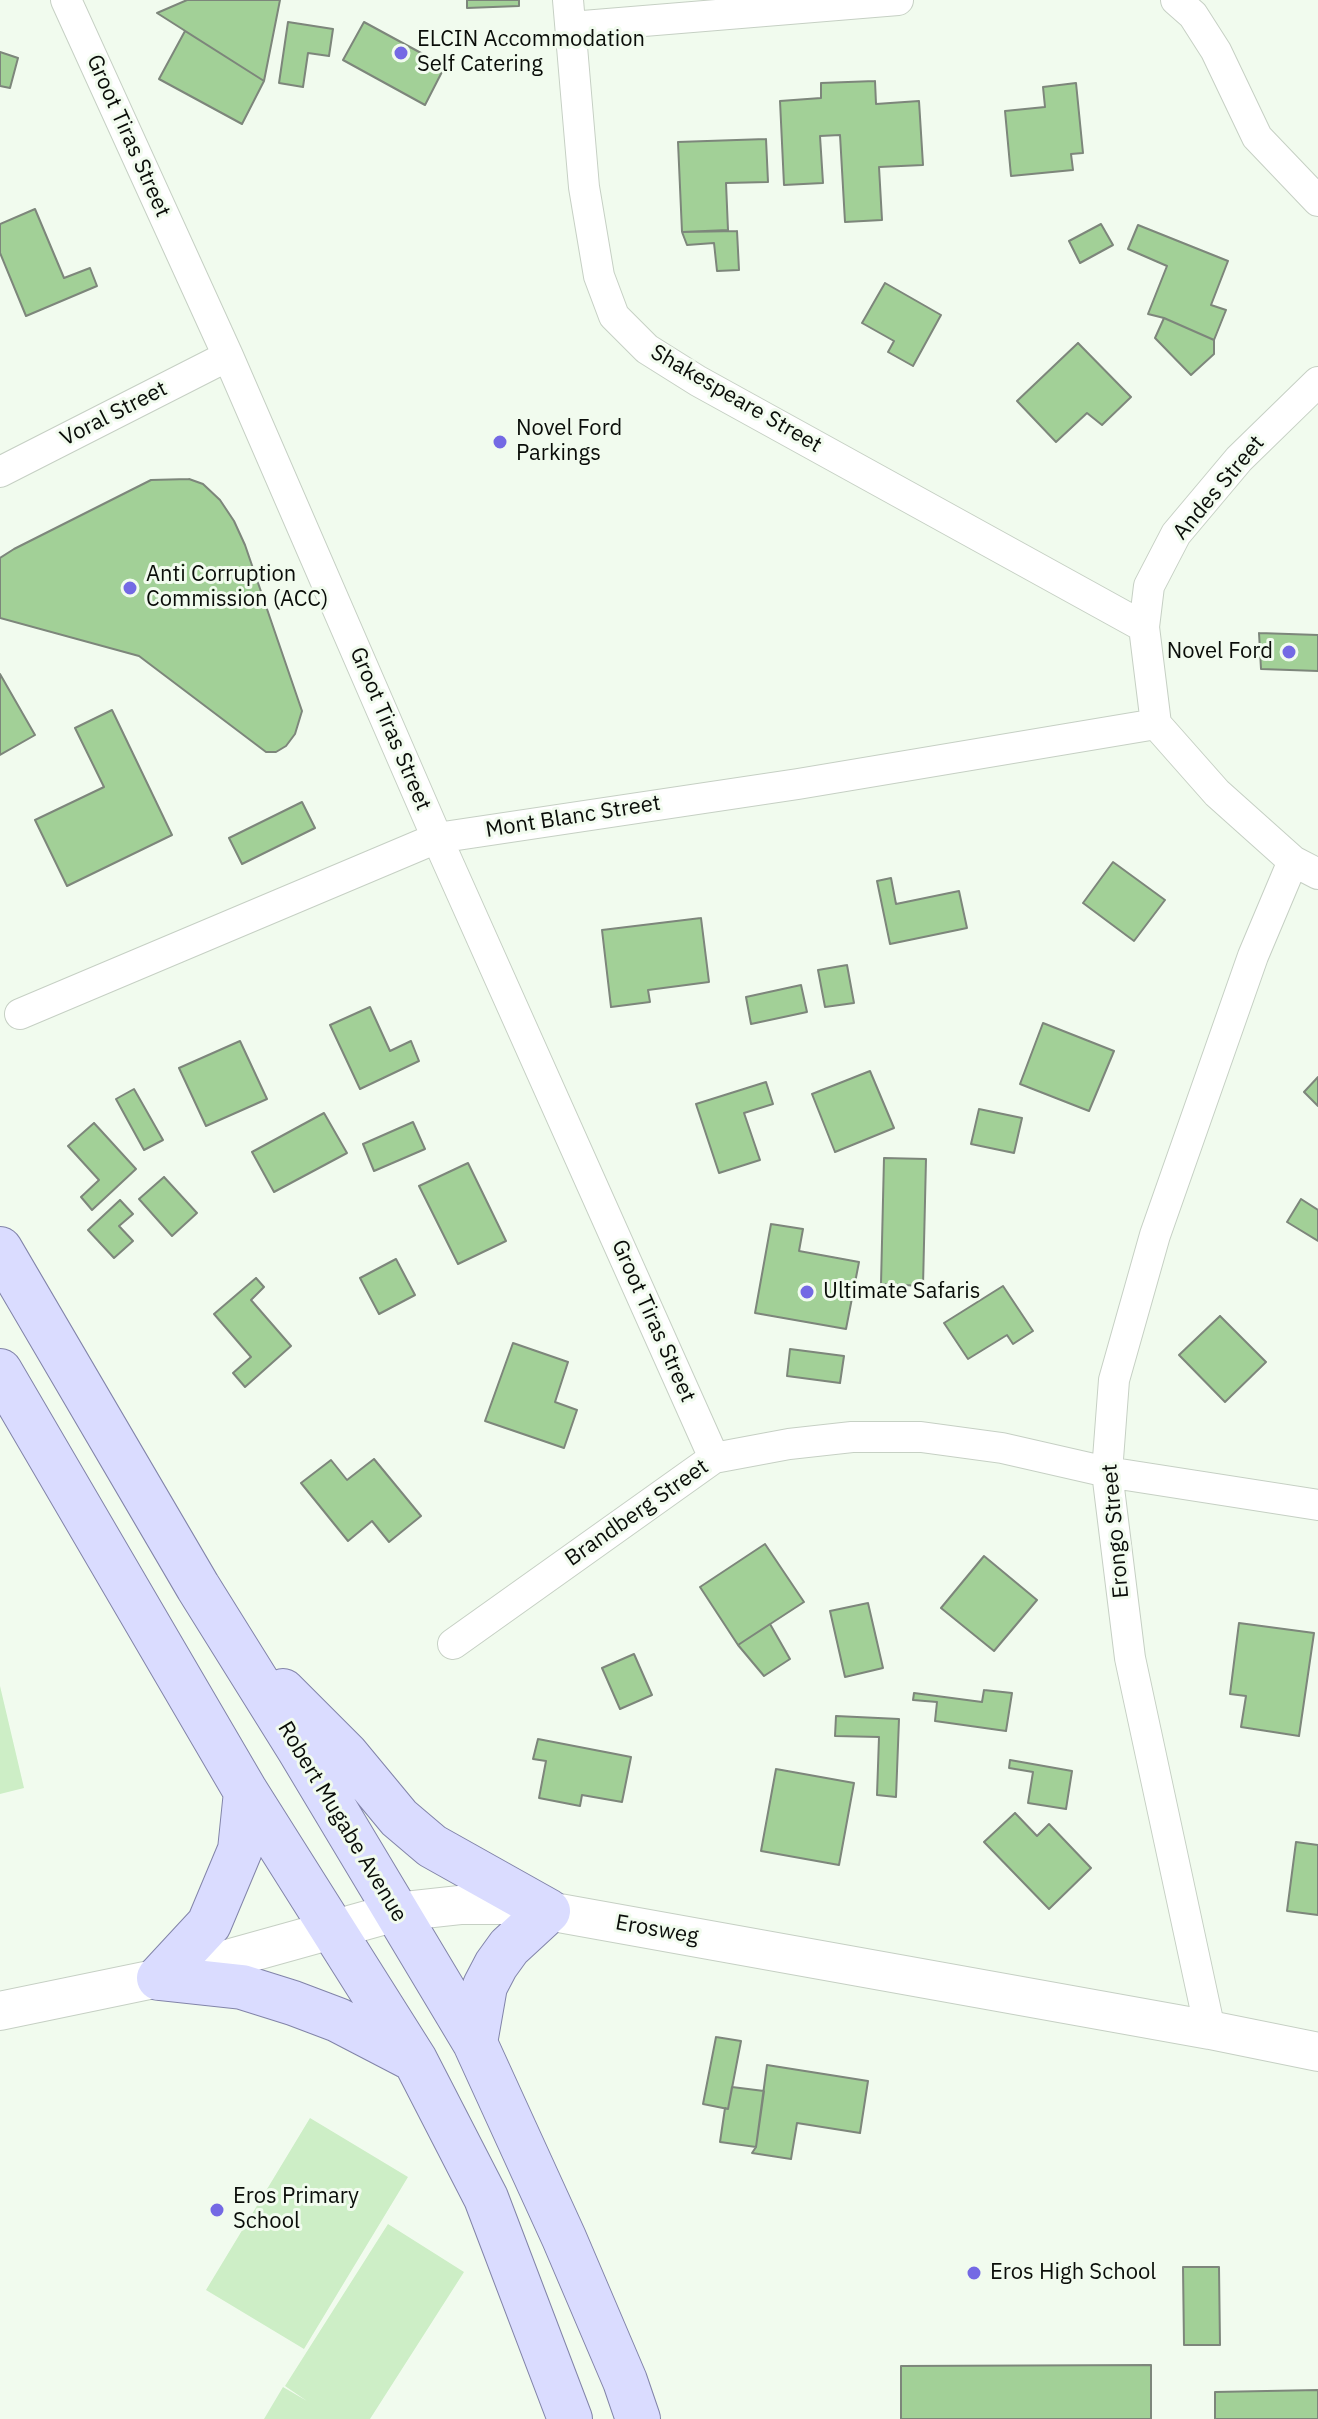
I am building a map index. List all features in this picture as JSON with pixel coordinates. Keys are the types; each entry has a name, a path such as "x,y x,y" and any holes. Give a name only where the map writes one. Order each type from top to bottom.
{"main road":[{"name":"Robert Mugabe Avenue","path":"0,1249 237,1651 475,2043 564,2238 638,2419"},
{"path":"0,1371 246,1792 415,2060 486,2198 570,2419"},
{"path":"237,1651 291,1697 346,1754 399,1818 432,1846 548,1911 509,1947 496,1965 485,1986 475,2043"},
{"path":"159,1978 209,1924 240,1850 246,1792"},
{"path":"159,1978 242,1987 293,2003 338,2020 415,2060"}],"street":[{"name":"Groot Tiras Street","path":"66,0 228,356 437,838 714,1458"},
{"path":"569,13 898,0"},
{"path":"1176,0 1193,15 1216,51 1257,137 1318,201"},
{"name":"Shakespeare Street","path":"569,13 584,187 599,276 614,316 647,349 698,381 1144,627"},
{"name":"Voral Street","path":"0,472 228,356"},
{"name":"Andes Street","path":"1156,724 1144,627 1149,586 1176,534 1239,459 1318,382"},
{"path":"1156,724 1217,793 1305,867"},
{"name":"Mont Blanc Street","path":"20,1014 437,838 798,784 1156,724"},
{"name":"Erongo Street","path":"1210,2030 1130,1658 1107,1472 1114,1380 1155,1235 1253,956 1305,867"},
{"name":"Brandberg Street","path":"453,1644 714,1458 789,1444 852,1437 921,1437 1002,1448 1107,1472 1318,1505"},
{"name":"Erosweg","path":"0,2011 159,1978 396,1912 460,1905 504,1905 1210,2030 1318,2052"}],"green space":[{"path":"0,1686 24,1788 0,1794"},
{"path":"310,2118 408,2177 304,2349 206,2290"},
{"path":"388,2224 464,2272 370,2419 264,2419 283,2387 307,2401 285,2386"}],"building":[{"path":"187,0 280,0 264,81 157,13"},
{"path":"467,0 519,0 519,6 467,8"},
{"path":"288,22 333,29 329,56 308,53 303,87 279,83"},
{"path":"364,22 445,66 425,105 343,60"},
{"path":"185,31 264,81 242,124 159,79"},
{"path":"0,52 18,58 10,88 0,86"},
{"path":"875,81 876,104 919,101 923,165 879,167 882,220 845,222 840,135 820,136 823,183 784,185 780,101 821,98 821,83"},
{"path":"1076,83 1083,153 1071,154 1073,170 1011,176 1005,111 1045,107 1043,87"},
{"path":"766,139 768,182 726,183 728,230 682,232 678,142"},
{"path":"35,209 64,278 90,268 97,286 26,316 0,253 0,224"},
{"path":"1101,224 1113,245 1080,263 1069,241"},
{"path":"1138,225 1228,261 1211,305 1226,310 1214,340 1148,314 1167,266 1128,249"},
{"path":"737,231 739,270 717,271 714,243 687,245 682,232"},
{"path":"885,283 941,315 913,366 888,352 894,341 862,323"},
{"path":"1164,318 1214,340 1214,354 1191,375 1155,338"},
{"path":"1078,343 1131,397 1102,425 1087,413 1056,442 1017,401"},
{"name":"Anti Corruption Commission (ACC)","path":"189,479 203,484 220,500 234,521 302,711 295,734 286,746 276,752 266,752 139,656 0,618 0,558 151,480"},
{"name":"Novel Ford","path":"1259,633 1318,635 1318,671 1261,669"},
{"path":"0,674 35,735 0,755"},
{"path":"112,710 172,835 67,886 35,820 104,787 75,728"},
{"path":"302,802 315,828 242,864 229,838"},
{"path":"1113,862 1165,900 1134,941 1083,903"},
{"path":"891,878 896,904 959,891 967,928 890,944 877,881"},
{"path":"701,918 709,982 648,990 650,1002 611,1007 602,930"},
{"path":"847,965 854,1003 825,1007 818,970"},
{"path":"801,985 807,1012 751,1024 746,997"},
{"path":"370,1007 390,1051 411,1041 419,1061 360,1089 330,1025"},
{"path":"1043,1023 1114,1051 1089,1111 1020,1084"},
{"path":"240,1041 267,1099 206,1126 179,1068"},
{"path":"870,1071 894,1128 835,1152 812,1094"},
{"path":"1318,1077 1318,1106 1304,1092"},
{"path":"766,1082 773,1104 744,1113 760,1160 719,1173 696,1104"},
{"path":"134,1089 163,1140 144,1150 116,1099"},
{"path":"979,1109 1022,1118 1014,1153 971,1144"},
{"path":"324,1113 347,1153 274,1192 252,1152"},
{"path":"413,1122 425,1149 374,1171 363,1144"},
{"path":"94,1123 136,1169 92,1210 81,1197 99,1180 68,1146"},
{"path":"884,1158 926,1159 923,1286 881,1284"},
{"path":"468,1163 506,1241 458,1264 419,1186"},
{"path":"164,1177 197,1213 172,1236 139,1199"},
{"path":"1301,1199 1318,1210 1318,1241 1287,1222"},
{"path":"120,1200 133,1214 119,1226 133,1241 114,1258 88,1230"},
{"path":"771,1224 803,1229 799,1251 859,1262 846,1329 755,1313"},
{"path":"396,1259 415,1295 379,1314 360,1278"},
{"path":"256,1278 264,1287 251,1300 291,1346 245,1387 233,1373 251,1357 214,1314"},
{"path":"1003,1286 1033,1331 1013,1344 1007,1335 968,1359 944,1323"},
{"path":"1220,1316 1266,1362 1225,1402 1179,1355"},
{"path":"513,1343 568,1362 555,1402 577,1410 564,1448 485,1421"},
{"path":"790,1349 844,1356 840,1383 787,1376"},
{"path":"374,1459 421,1516 389,1542 372,1521 348,1541 301,1483 331,1460 347,1480"},
{"path":"765,1544 804,1602 738,1645 700,1587"},
{"path":"984,1556 1037,1600 994,1651 941,1608"},
{"path":"868,1603 883,1668 845,1677 830,1611"},
{"path":"1239,1623 1314,1633 1299,1736 1241,1727 1246,1696 1230,1694"},
{"path":"770,1624 790,1659 764,1676 738,1645"},
{"path":"634,1654 652,1695 620,1709 602,1668"},
{"path":"984,1690 1012,1693 1006,1731 935,1721 937,1702 913,1700 914,1693 982,1702"},
{"path":"836,1716 899,1719 896,1797 877,1795 879,1737 835,1736"},
{"path":"538,1739 631,1757 622,1802 582,1795 580,1806 539,1798 546,1761 533,1759"},
{"path":"1010,1760 1072,1771 1066,1809 1028,1803 1033,1772 1009,1768"},
{"path":"776,1769 854,1783 839,1865 761,1851"},
{"path":"1015,1813 1037,1836 1049,1824 1091,1868 1049,1909 984,1842"},
{"path":"1296,1842 1318,1845 1318,1915 1287,1911"},
{"path":"716,2037 741,2041 728,2109 703,2104"},
{"path":"767,2065 868,2081 860,2133 797,2123 791,2159 752,2153 756,2147"},
{"path":"732,2087 764,2091 756,2147 720,2142"},
{"path":"1183,2267 1219,2267 1220,2345 1184,2345"},
{"path":"1151,2365 1151,2419 901,2419 901,2366"},
{"path":"1318,2390 1318,2419 1215,2419 1215,2392"}],"place":[{"name":"ELCIN Accommodation Self Catering","path":"401,53"},
{"name":"Novel Ford Parkings","path":"500,442"},
{"name":"Anti Corruption Commission (ACC)","path":"130,588"},
{"name":"Novel Ford","path":"1289,652"},
{"name":"Ultimate Safaris","path":"807,1292"},
{"name":"Eros Primary School","path":"217,2210"},
{"name":"Eros High School","path":"974,2273"}]}
